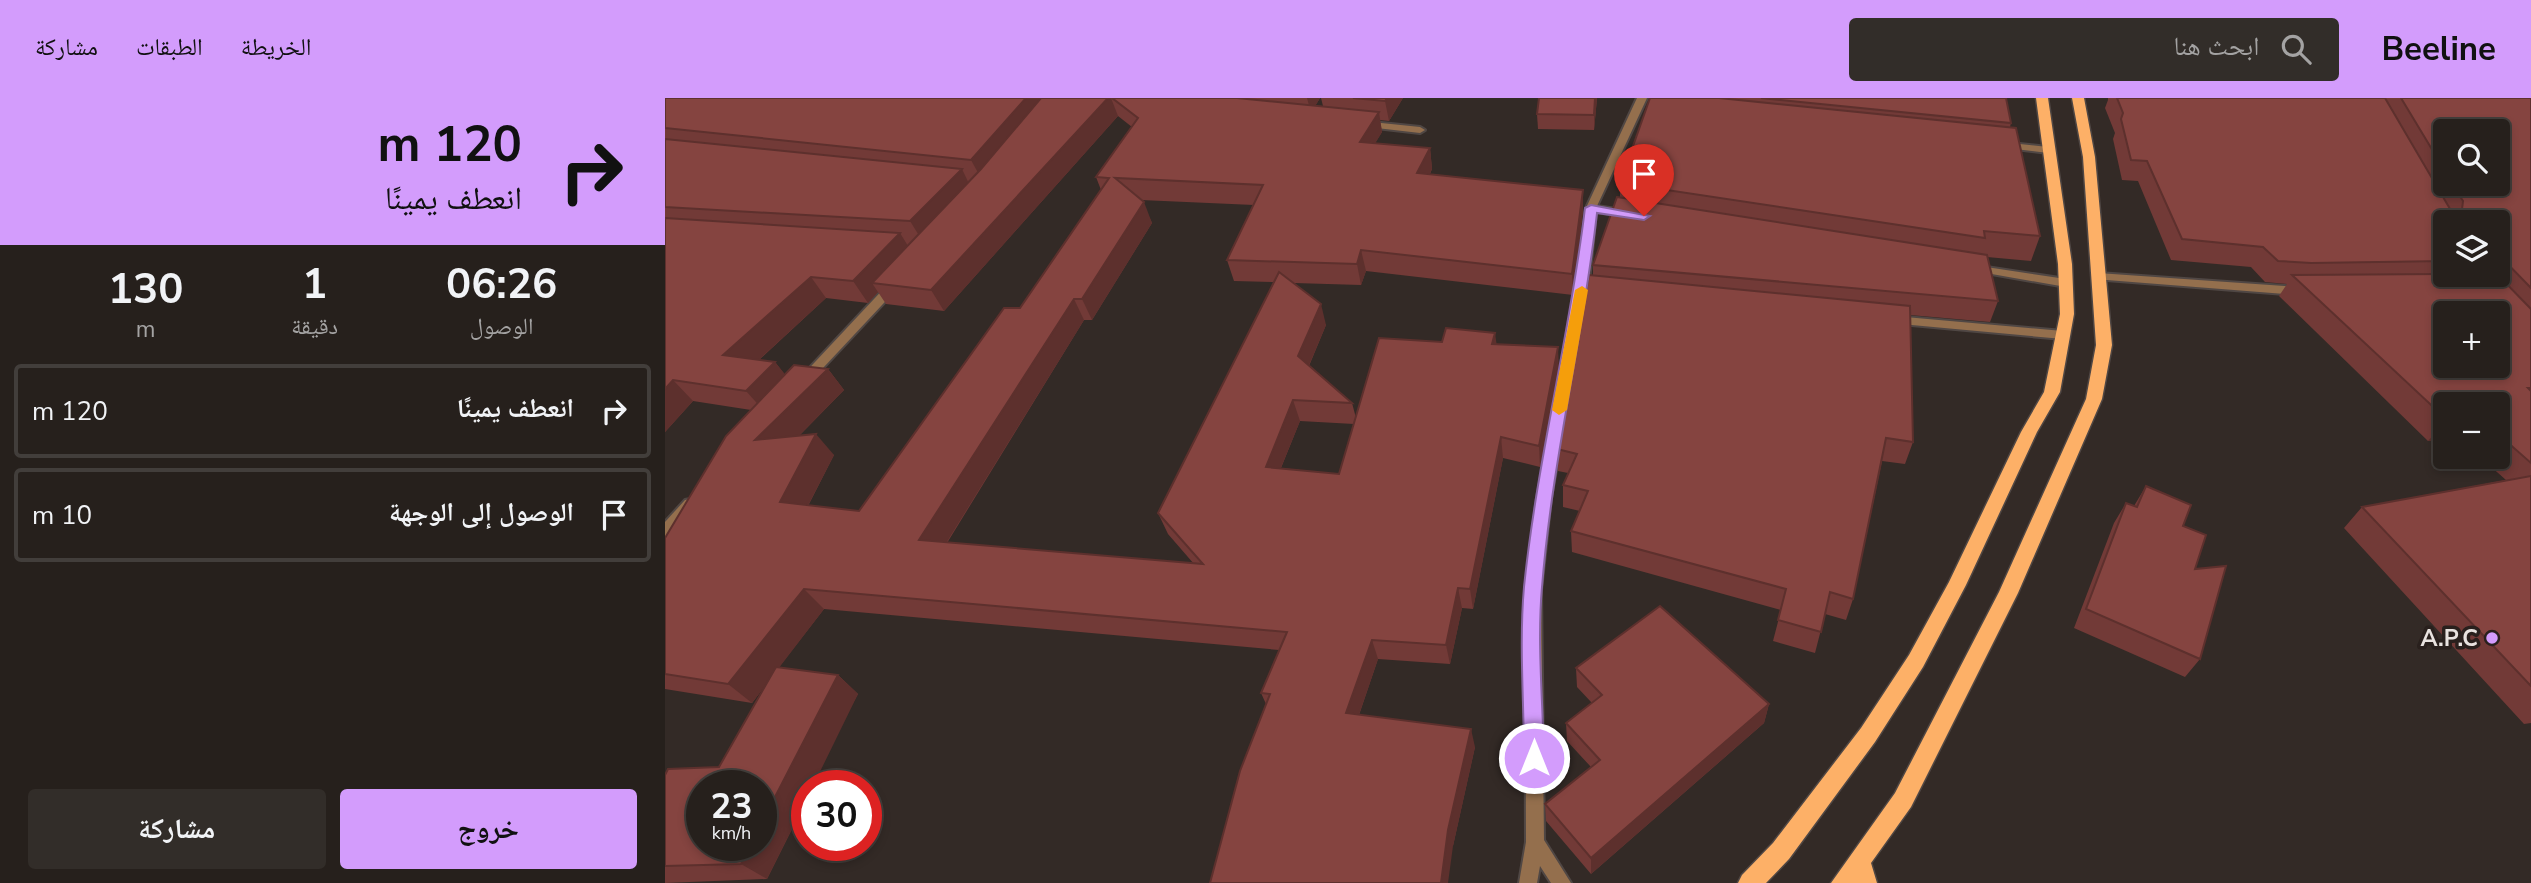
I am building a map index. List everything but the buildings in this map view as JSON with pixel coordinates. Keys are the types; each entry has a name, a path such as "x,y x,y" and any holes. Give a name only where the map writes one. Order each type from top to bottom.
{"main road":[{"path":"1750,883 1789,841 1868,734 1916,661 1957,585 2029,432 2052,392 2063,335 2066,283 2042,98"},
{"path":"1843,883 1903,800 1984,642 2094,399 2104,345 2089,157 2078,98"},
{"path":"1859,860 1865,883"}],"street":[{"path":"1528,883 1535,842 1533,590 1544,499 1589,292 1591,208 1643,105"},
{"path":"1354,124 1420,130"},
{"path":"1993,144 2048,150"},
{"path":"1591,208 1646,217"},
{"path":"1957,266 2066,283"},
{"path":"2098,277 2310,291"},
{"path":"795,392 899,279"},
{"path":"1885,319 2063,335"},
{"path":"665,531 702,492"},
{"path":"1535,842 1562,883"}],"slow traffic":[{"path":"1559,410 1582,290"}],"place":[{"name":"A.P.C","path":"2492,638"}],"route":[{"path":"1534,758 1533,590 1544,499 1582,291 1591,208 1644,216"}]}
